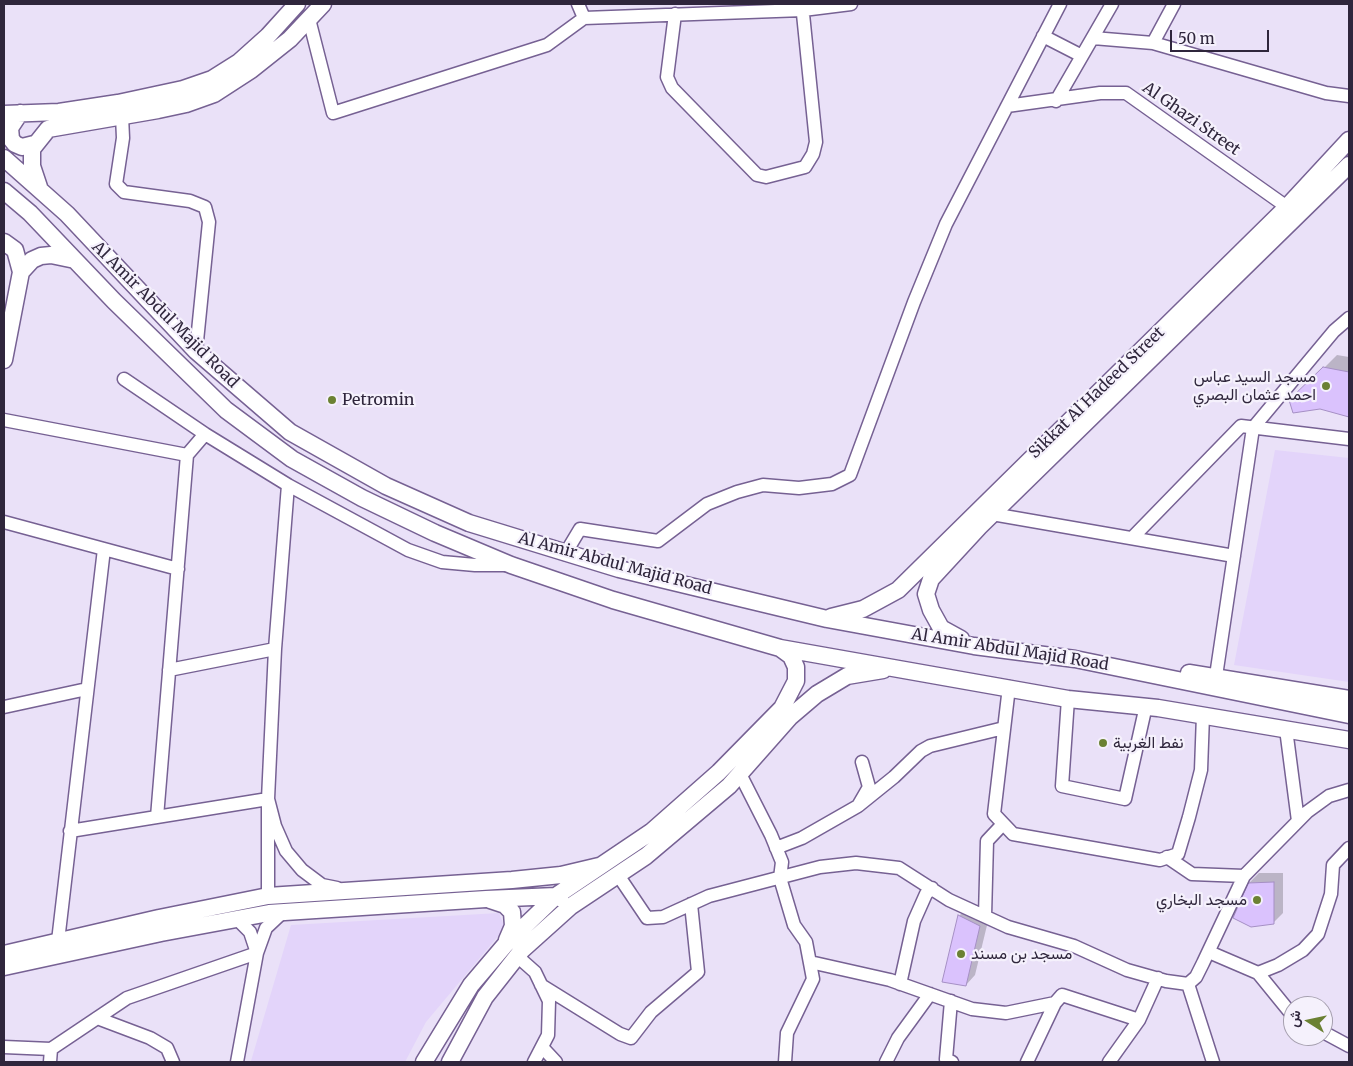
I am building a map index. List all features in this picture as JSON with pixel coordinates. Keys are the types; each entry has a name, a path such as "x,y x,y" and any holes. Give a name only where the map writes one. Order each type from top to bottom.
{"main road":[{"path":"34,144 22,146 15,144 11,139 12,114 60,112 118,104 183,89 212,79 239,62 268,36 297,4"},
{"path":"39,187 31,158 34,144 42,133 54,126 186,104 214,94 230,85 290,39 323,4"},
{"name":"Sikkat Al Hadeed Street","path":"827,619 863,609 898,590 1287,207 1349,140"},
{"name":"Al Amir Abdul Majid Road","path":"4,158 39,187 67,214 196,351 290,432 386,486 469,523 564,554 827,619 974,646 1075,659 1349,715"},
{"name":"Sikkat Al Hadeed Street","path":"974,646 941,628 931,610 926,594 931,579 992,514 1349,164"},
{"name":"Al Amir Abdul Majid Road","path":"4,191 30,213 226,410 292,459 362,498 434,533 511,565 613,600 780,648 1009,687 1068,699 1158,708 1203,720 1286,735 1349,740"},
{"path":"4,242 15,250 21,272 4,360"},
{"path":"21,272 32,260 41,256 51,255 75,260"},
{"path":"450,1062 511,951 556,896 651,832 719,772 782,708 796,681 796,666 791,656 780,648"},
{"path":"1075,659 1216,676 1349,699"},
{"path":"424,1062 471,985 511,951 571,906 646,856 729,786 790,716 817,694 848,676 906,669"},
{"path":"1068,699 1203,720"},
{"path":"1286,735 1349,751"},
{"path":"4,954 58,940 268,896 512,880 561,875 599,866"},
{"path":"4,967 237,919 283,912 486,898 556,896 571,906"},
{"path":"486,898 505,905 512,912 511,951"}],"street":[{"path":"578,4 584,18"},
{"path":"309,19 332,113 547,45 584,18 676,14 710,8 803,7 851,4"},
{"path":"564,554 580,529 658,541 708,504 737,492 763,485 799,488 832,484 850,476 914,302 946,224 1060,4"},
{"path":"1056,101 1112,4"},
{"path":"1153,43 1174,4"},
{"path":"676,14 667,77 672,88 757,175 766,177 805,167 813,154 816,142 803,7"},
{"path":"1043,36 1082,56"},
{"path":"1093,38 1153,43 1326,93 1349,96"},
{"name":"Al Ghazi Street","path":"1007,106 1056,101 1100,93 1126,93 1287,207"},
{"path":"122,116 123,138 116,184 124,192 190,201 205,207 209,222 196,351"},
{"path":"1216,676 1253,428 1334,331 1349,318"},
{"path":"124,379 205,434 288,484 408,550 442,562 475,565 511,565"},
{"path":"4,420 188,455"},
{"path":"1133,537 1240,426 1349,439"},
{"path":"157,817 188,455 205,434"},
{"path":"268,896 268,799 275,649 288,484"},
{"path":"992,514 1234,556"},
{"path":"4,522 178,569"},
{"path":"58,940 104,549"},
{"path":"169,670 275,649"},
{"path":"1009,687 994,814 1013,834 1160,860 1178,854 1190,817 1201,770 1203,720"},
{"path":"4,707 87,689"},
{"path":"1068,699 1062,786 1125,799 1145,710"},
{"path":"776,848 802,838 858,806 894,778 921,751 930,746 1004,728"},
{"path":"1286,735 1298,821"},
{"path":"858,806 868,787 862,762"},
{"path":"740,774 782,862 780,878 794,925 806,942 813,979 787,1033 785,1062"},
{"path":"618,875 647,918 663,917 709,896 820,867 856,863 899,868 949,900 1008,927 1074,946 1127,970 1166,981 1188,984 1196,977 1244,876 1298,821 1329,796 1349,790"},
{"path":"70,831 268,799"},
{"path":"268,799 275,826 286,850 302,870 322,885 349,891"},
{"path":"984,916 988,842 1003,824"},
{"path":"1258,973 1278,965 1303,950 1318,934 1331,894 1333,865 1349,848"},
{"path":"1167,857 1192,874 1244,876"},
{"path":"900,984 914,921 926,894 932,888"},
{"path":"542,985 620,1034 631,1038 651,1012 698,972 691,904"},
{"path":"237,1062 257,953 266,928 283,912"},
{"path":"237,919 250,932 257,953"},
{"path":"511,951 535,972 550,1001 548,1035 534,1062"},
{"path":"1208,952 1258,973 1283,1004"},
{"path":"4,1047 51,1049 127,998 257,953"},
{"path":"810,962 900,984 972,1009 1006,1014 1055,1003"},
{"path":"1109,1062 1139,1020 1158,978"},
{"path":"1188,984 1213,1062"},
{"path":"886,1062 898,1038 930,994"},
{"path":"1027,1062 1055,1003 1062,996 1139,1020"},
{"path":"951,1001 946,1059 952,1062"},
{"path":"97,1018 150,1038 167,1048 173,1062"},
{"path":"1333,1037 1349,1046"},
{"path":"542,1047 556,1062"},
{"path":"50,1062 51,1049"}],"shaded area":[{"path":"1275,450 1349,458 1349,682 1234,665"},
{"path":"499,913 505,928 426,1022 405,1062 251,1061 291,925"}],"building":[{"name":"مسجد السيد عباس احمد عثمان البصري","path":"1323,367 1349,372 1349,417 1320,409 1293,413 1289,400"},
{"name":"مسجد البخاري","path":"1274,882 1274,924 1251,927 1233,918 1248,883"},
{"name":"مسجد بن مسند","path":"958,915 980,926 966,986 942,982"}],"place":[{"name":"مسجد السيد عباس احمد عثمان البصري","path":"1326,386"},
{"name":"Petromin","path":"332,400"},
{"name":"نفط الغربية","path":"1103,743"},
{"name":"مسجد البخاري","path":"1257,900"},
{"name":"مسجد بن مسند","path":"961,954"}]}
